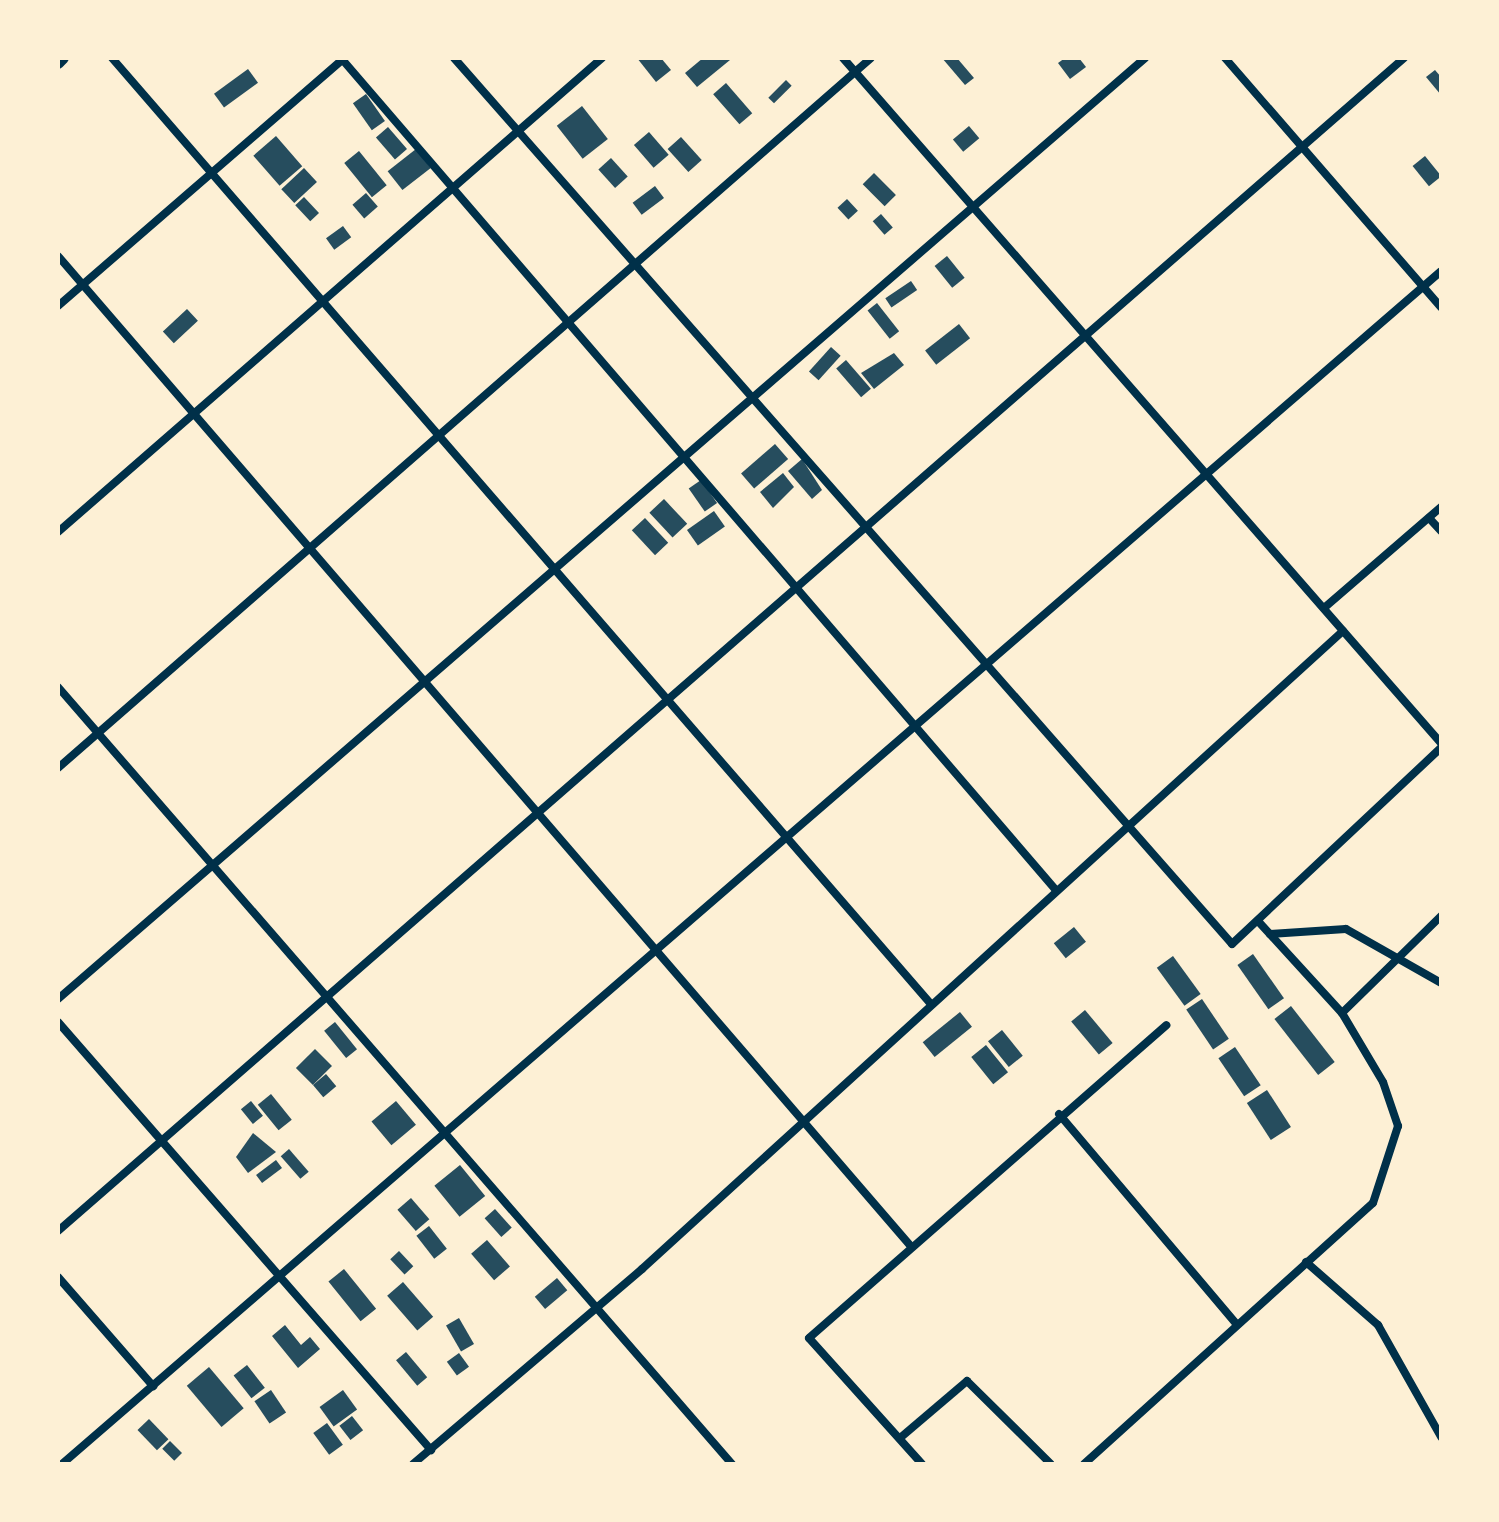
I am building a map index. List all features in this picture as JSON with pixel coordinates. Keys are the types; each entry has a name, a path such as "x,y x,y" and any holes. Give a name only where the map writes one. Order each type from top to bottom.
{"street":[{"path":"58,63 63,58"},
{"path":"112,58 931,1004"},
{"path":"454,58 1232,944 1441,745 843,58"},
{"path":"58,532 602,58"},
{"path":"58,768 871,58"},
{"path":"58,999 1145,58"},
{"path":"1225,58 1441,307"},
{"path":"58,1231 1404,58"},
{"path":"58,306 342,59 1056,890"},
{"path":"58,256 804,1118 910,1245"},
{"path":"62,1464 280,1279 444,1132 786,837 912,722 1207,474 1441,271"},
{"path":"1324,608 1441,507"},
{"path":"1429,518 1441,531"},
{"path":"413,1464 597,1308 1343,631"},
{"path":"58,687 732,1464"},
{"path":"1342,1013 1441,916"},
{"path":"1084,1464 1373,1203 1398,1126 1383,1082 1342,1013 1258,921"},
{"path":"1270,934 1346,929 1441,983"},
{"path":"58,1022 431,1450"},
{"path":"922,1464 809,1338 1059,1114 1166,1025"},
{"path":"1059,1114 1237,1325"},
{"path":"1306,1262 1378,1325 1441,1437"},
{"path":"58,1277 153,1386"},
{"path":"900,1438 967,1381 1051,1464"}],"building":[{"path":"637,58 661,58 671,70 656,82"},
{"path":"703,58 730,60 697,87 685,73"},
{"path":"942,58 957,58 974,78 965,85"},
{"path":"1065,58 1079,58 1086,67 1070,79 1058,63"},
{"path":"248,69 258,83 224,107 214,94"},
{"path":"1435,70 1441,77 1441,95 1426,77"},
{"path":"786,80 792,86 774,103 768,98"},
{"path":"726,83 752,113 739,124 713,94"},
{"path":"366,94 385,121 372,130 353,103"},
{"path":"582,106 608,139 583,159 557,126"},
{"path":"969,126 979,138 963,152 953,139"},
{"path":"388,127 407,149 395,159 376,137"},
{"path":"649,132 669,155 654,168 634,145"},
{"path":"276,136 302,166 280,186 253,156"},
{"path":"681,137 702,160 688,172 668,149"},
{"path":"416,149 431,168 402,190 388,171"},
{"path":"359,151 387,185 372,197 344,163"},
{"path":"1425,156 1441,176 1429,186 1413,166"},
{"path":"611,158 628,177 615,188 598,169"},
{"path":"304,168 317,182 294,203 281,189"},
{"path":"874,173 896,195 885,206 863,184"},
{"path":"655,186 664,198 642,215 633,203"},
{"path":"366,193 378,207 364,218 352,205"},
{"path":"304,197 319,213 310,221 295,205"},
{"path":"847,199 858,211 848,220 837,208"},
{"path":"881,214 893,228 885,235 873,221"},
{"path":"343,226 351,237 334,250 326,238"},
{"path":"947,256 965,278 952,288 935,266"},
{"path":"911,281 917,290 891,307 885,298"},
{"path":"877,303 899,331 890,339 868,310"},
{"path":"187,309 198,321 174,343 163,332"},
{"path":"959,324 970,338 936,365 925,350"},
{"path":"831,347 841,356 819,380 809,372"},
{"path":"894,353 904,365 874,389 861,373"},
{"path":"846,360 871,389 861,397 836,369"},
{"path":"775,444 788,459 754,489 741,474"},
{"path":"802,459 822,490 812,499 788,471"},
{"path":"783,473 794,487 773,508 760,492"},
{"path":"701,480 717,503 705,512 689,489"},
{"path":"664,499 687,524 673,538 649,513"},
{"path":"714,511 725,527 698,545 687,530"},
{"path":"645,518 668,543 655,555 632,530"},
{"path":"1074,927 1086,942 1066,958 1054,943"},
{"path":"1253,954 1284,998 1268,1009 1237,965"},
{"path":"1173,956 1201,994 1184,1006 1157,968"},
{"path":"1202,999 1229,1039 1213,1049 1186,1010"},
{"path":"1291,1006 1335,1062 1318,1075 1274,1019"},
{"path":"1085,1010 1113,1043 1099,1055 1071,1022"},
{"path":"960,1012 972,1027 935,1057 923,1042"},
{"path":"335,1022 357,1049 346,1058 324,1031"},
{"path":"1002,1030 1023,1056 1009,1067 988,1041"},
{"path":"986,1045 1008,1072 993,1084 971,1057"},
{"path":"1235,1047 1261,1085 1244,1096 1218,1058"},
{"path":"315,1049 332,1066 313,1085 296,1068"},
{"path":"326,1074 336,1086 323,1097 313,1085"},
{"path":"1267,1090 1291,1127 1271,1140 1247,1103"},
{"path":"271,1094 292,1120 279,1130 258,1105"},
{"path":"251,1101 263,1116 253,1124 241,1109"},
{"path":"396,1101 416,1125 391,1145 371,1122"},
{"path":"253,1133 276,1152 248,1173 236,1157"},
{"path":"289,1149 309,1172 300,1179 281,1156"},
{"path":"276,1160 282,1168 262,1183 256,1175"},
{"path":"460,1165 485,1196 460,1217 434,1186"},
{"path":"411,1198 429,1219 416,1231 397,1210"},
{"path":"495,1209 512,1228 501,1237 485,1218"},
{"path":"429,1226 447,1249 434,1259 416,1236"},
{"path":"487,1240 510,1266 494,1280 471,1254"},
{"path":"399,1251 413,1266 405,1275 390,1259"},
{"path":"344,1269 376,1309 361,1321 328,1282"},
{"path":"557,1278 567,1290 545,1309 535,1297"},
{"path":"403,1282 433,1317 417,1330 387,1296"},
{"path":"459,1318 474,1344 461,1351 446,1326"},
{"path":"285,1325 301,1345 310,1337 320,1349 298,1368 272,1336"},
{"path":"406,1352 427,1377 417,1386 396,1360"},
{"path":"459,1353 469,1367 457,1376 447,1362"},
{"path":"247,1365 265,1388 251,1398 234,1375"},
{"path":"209,1367 244,1408 221,1427 187,1386"},
{"path":"271,1390 286,1412 270,1424 254,1401"},
{"path":"343,1390 357,1409 334,1426 320,1407"},
{"path":"352,1416 363,1430 350,1440 339,1426"},
{"path":"149,1419 168,1439 157,1450 137,1430"},
{"path":"327,1423 343,1445 329,1455 313,1433"},
{"path":"170,1441 182,1453 174,1461 162,1449"}]}
